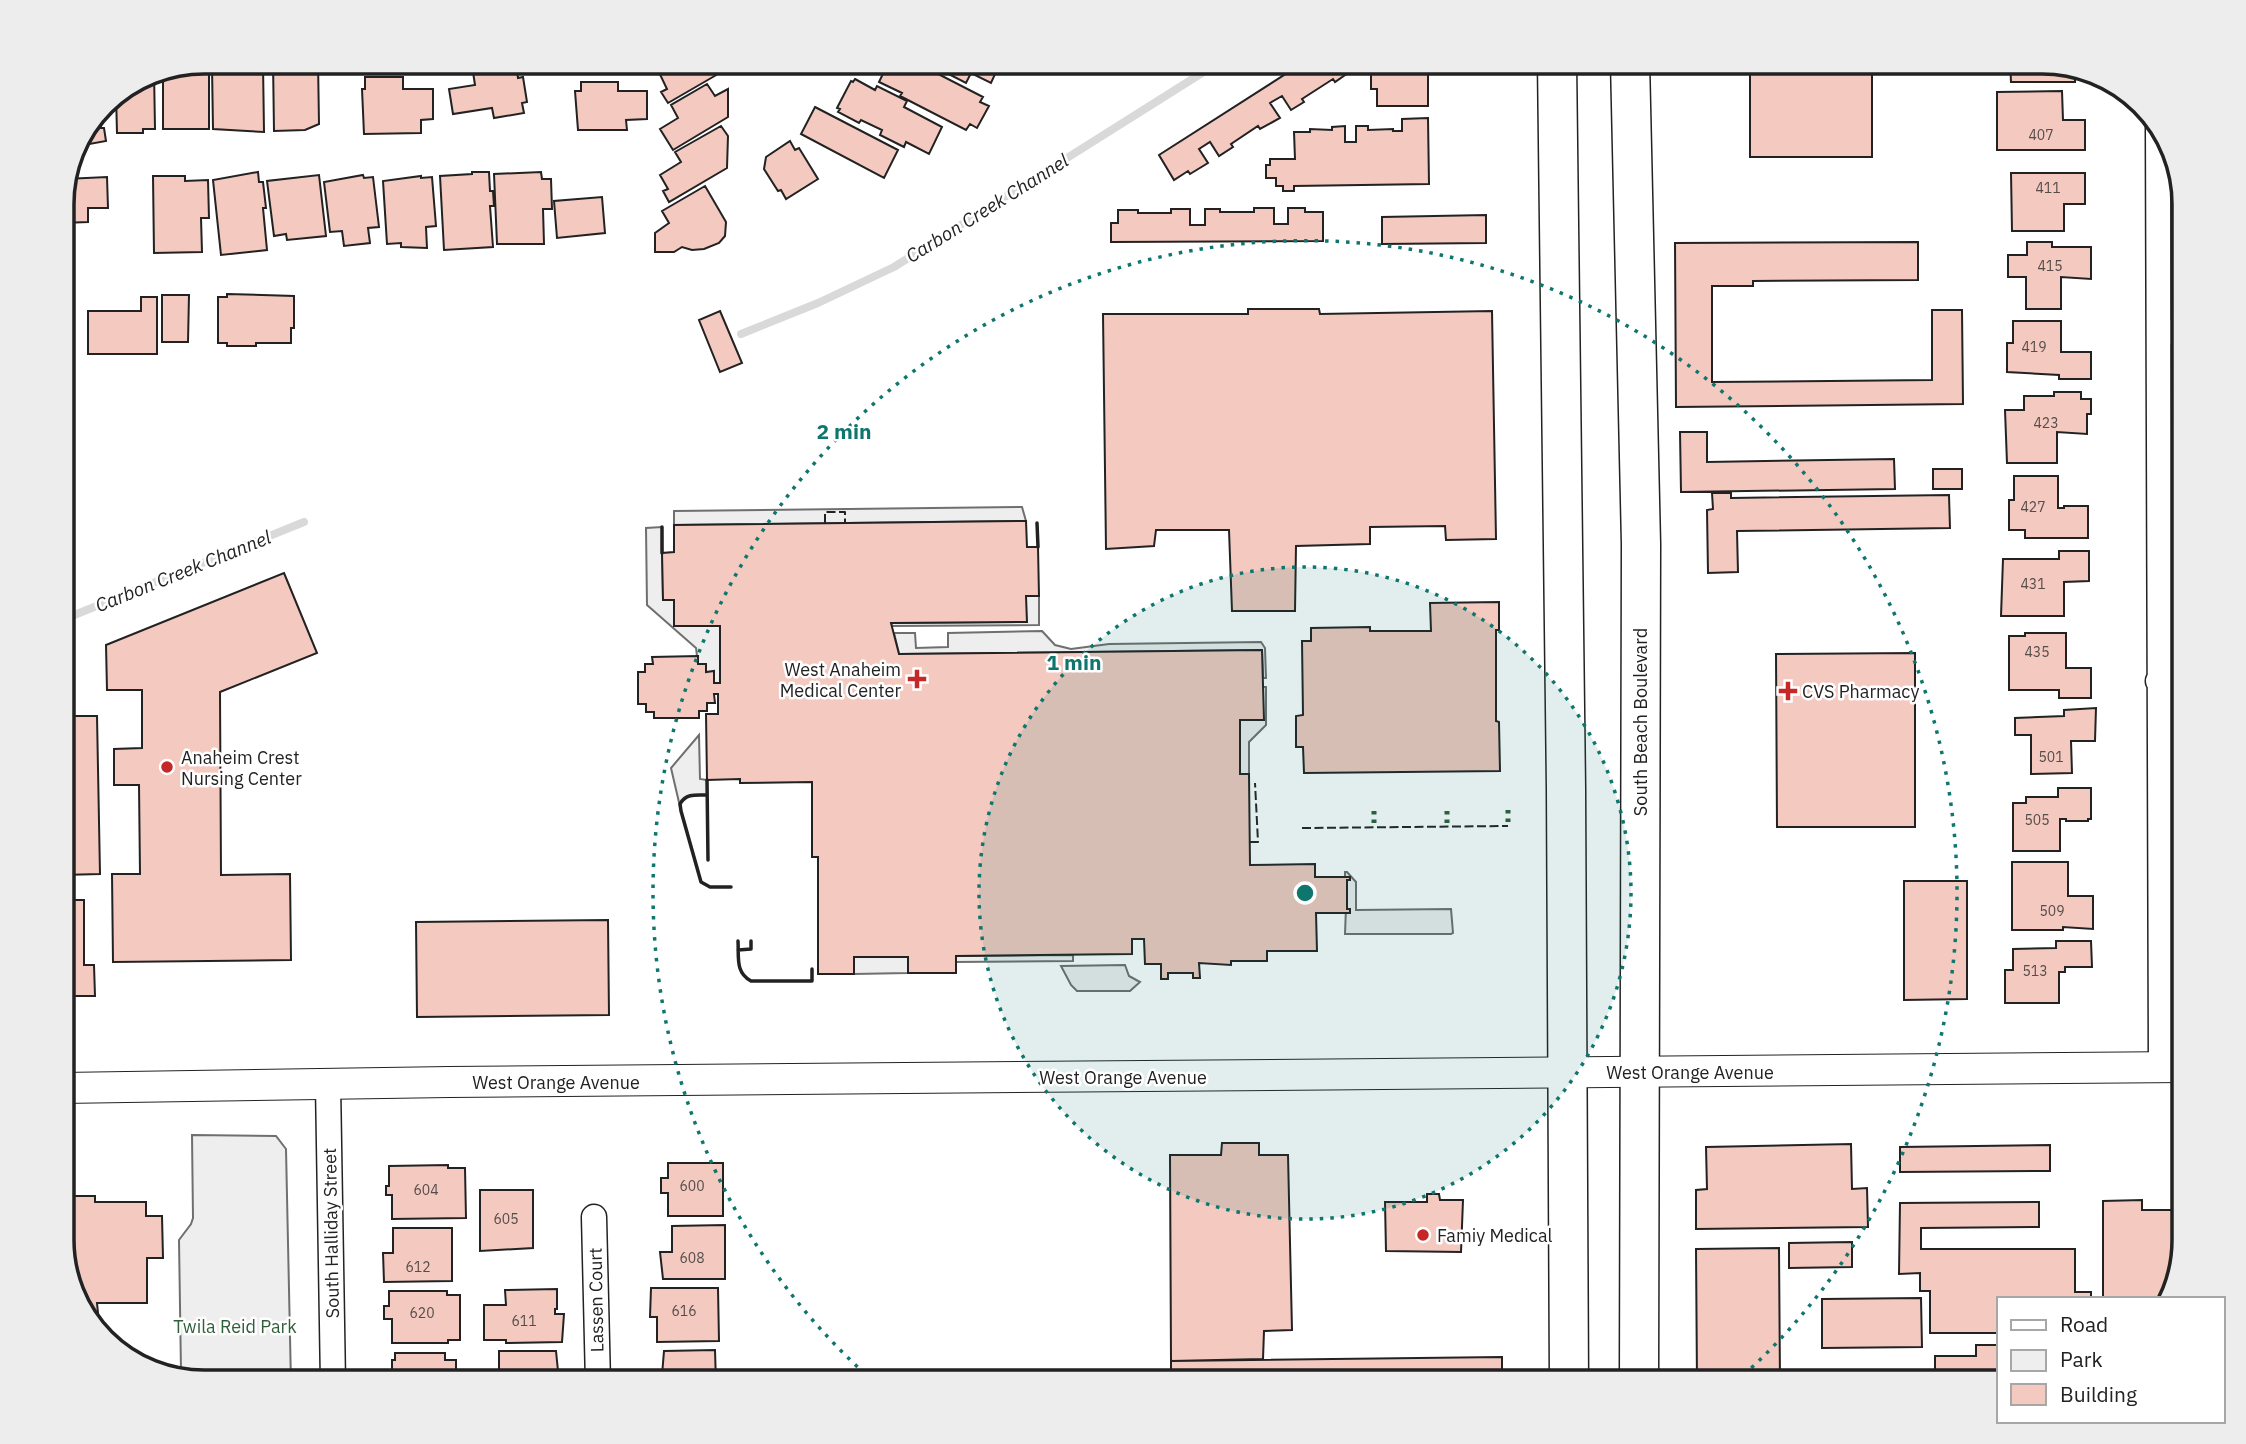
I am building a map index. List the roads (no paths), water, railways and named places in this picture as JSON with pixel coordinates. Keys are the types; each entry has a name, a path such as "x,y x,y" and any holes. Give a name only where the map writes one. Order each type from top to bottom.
{"main road":[{"path":"1557,74 1569,1370"},
{"name":"South Beach Boulevard","path":"1630,74 1641,544 1639,1370"}],"street":[{"path":"2158,144 2158,681 2172,1041"},
{"path":"2159,332 2172,332"},
{"path":"2158,681 2172,681"},
{"name":"West Orange Avenue","path":"74,1088 2172,1067"},
{"name":"South Halliday Street","path":"328,1084 333,1370"},
{"name":"Lassen Court","path":"594,1217 598,1370"}],"waterway":[{"name":"Carbon Creek Channel","path":"741,334 818,303 894,267 1200,74"},
{"name":"Carbon Creek Channel","path":"74,615 304,522"}],"place":[{"name":"West Anaheim Medical Center","path":"917,679"},
{"name":"CVS Pharmacy","path":"1788,691"},
{"name":"Anaheim Crest Nursing Center","path":"167,767"},
{"name":"Famiy Medical","path":"1423,1235"}],"park label":[{"name":"Twila Reid Park","path":"235,1326"}]}
